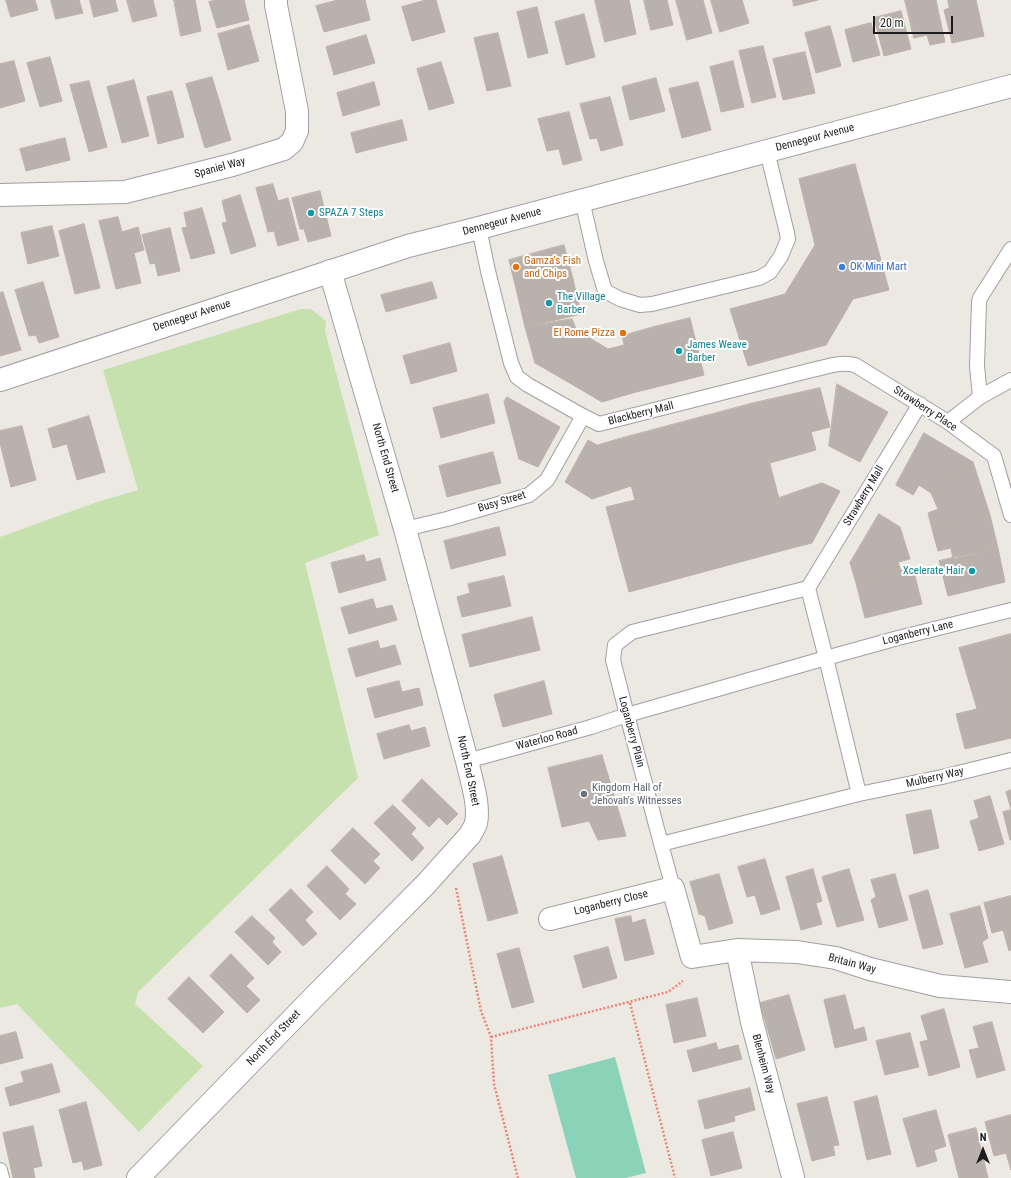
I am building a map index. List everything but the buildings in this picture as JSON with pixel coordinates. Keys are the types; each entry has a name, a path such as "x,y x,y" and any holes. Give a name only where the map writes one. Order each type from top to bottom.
{"street":[{"name":"Spaniel Way","path":"0,195 125,192 232,165 284,149 292,142 297,131 297,111 285,57 276,0"},
{"name":"Dennegeur Avenue","path":"0,380 408,246 1011,86"},
{"name":"North End Street","path":"138,1178 314,997 425,886 470,835 476,825 476,800 467,761 405,529 330,271"},
{"name":"Loganberry Close","path":"550,919 673,888"},
{"path":"673,888 692,957"},
{"name":"Britain Way","path":"692,957 737,950 797,952 822,955 940,986 1011,992"},
{"name":"Blenheim Way","path":"737,950 752,1022 795,1178"}],"lane":[{"path":"582,200 596,261 605,291 620,299 640,306 745,282 759,278 770,272 781,256 788,239 768,151"},
{"name":"Blackberry Mall","path":"479,228 507,348 517,377 528,385 600,424 842,363 855,365"},
{"path":"980,397 977,366 979,302 980,298 1011,249"},
{"name":"Strawberry Place","path":"855,365 948,422 994,456 1011,515"},
{"path":"948,422 980,397 1011,380"},
{"name":"Strawberry Mall","path":"808,588 920,404"},
{"name":"Busy Street","path":"405,529 447,519 529,495 547,480 583,416"},
{"path":"673,888 661,844 859,794 808,588"},
{"name":"Loganberry Plain","path":"661,844 613,660 615,645 632,632 808,588"},
{"name":"Loganberry Lane","path":"627,715 898,638 1011,610"},
{"name":"Waterloo Road","path":"467,761 591,727 627,715"},
{"name":"Mulberry Way","path":"859,794 942,777 1011,760"},
{"path":"0,1170 2,1178"}],"path":[{"path":"450,858 481,1011 491,1037 494,1084 518,1178"},
{"path":"491,1037 668,992 687,978 692,957"},
{"path":"630,1002 675,1178"}],"green space":[{"path":"301,309 311,309 326,321 325,331 379,535 305,563 358,778 138,992 135,1004 203,1066 139,1132 17,1004 0,1008 0,537 97,502 138,490 103,370"},
{"path":"615,1057 646,1173 626,1178 576,1178 548,1075"}],"place":[{"name":"SPAZA 7 Steps","path":"311,213"},
{"name":"Gamza's Fish and Chips","path":"516,267"},
{"name":"OK Mini Mart","path":"842,267"},
{"name":"The Village Barber","path":"549,303"},
{"name":"El Rome Pizza","path":"623,333"},
{"name":"James Weave Barber","path":"679,351"},
{"name":"Xcelerate Hair","path":"972,571"},
{"name":"Kingdom Hall of Jehovah's Witnesses","path":"584,794"}]}
